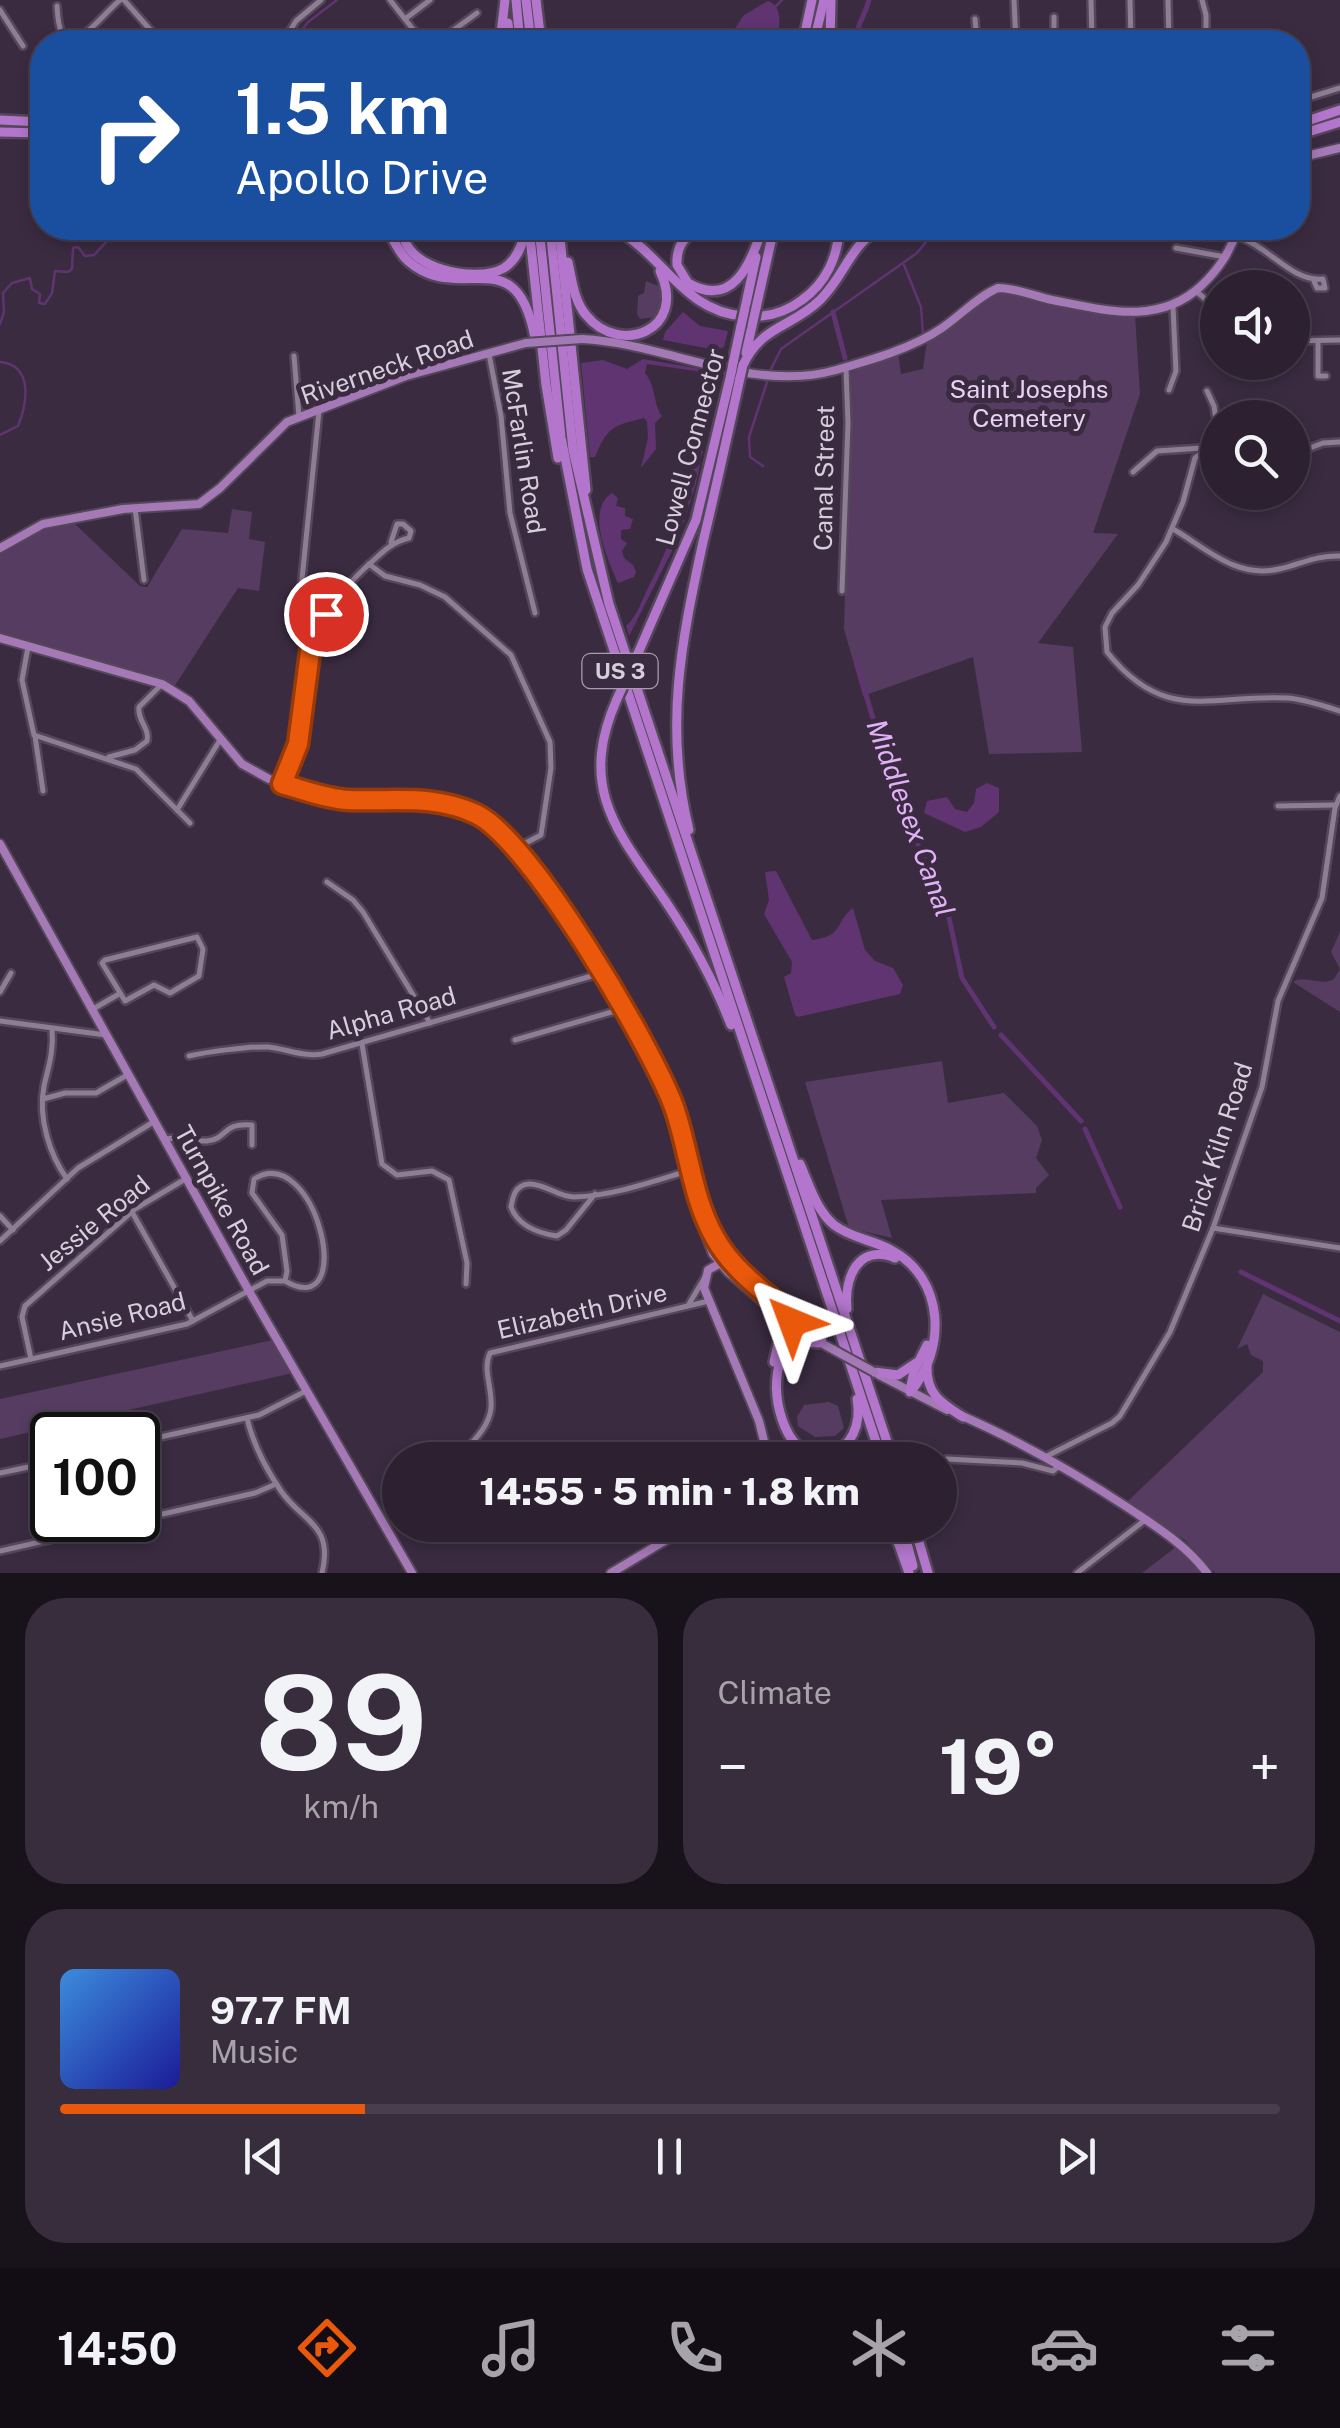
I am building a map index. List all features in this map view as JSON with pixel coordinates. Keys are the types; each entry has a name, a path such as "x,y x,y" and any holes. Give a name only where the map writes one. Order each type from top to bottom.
{"highway":[{"path":"502,30 506,0"},
{"path":"506,0 509,30"},
{"path":"516,0 519,30"},
{"path":"526,0 530,30"},
{"path":"536,0 541,30"},
{"path":"827,0 829,30"},
{"path":"818,30 827,0"},
{"path":"806,30 811,4"},
{"path":"1310,126 1340,110"},
{"path":"0,120 30,121"},
{"path":"1310,129 1340,122"},
{"path":"0,132 30,133"},
{"path":"394,240 403,256 419,268 450,277 500,280 518,291 531,316 566,501 587,568"},
{"path":"405,240 406,248 423,262 452,270 493,272 512,262 523,240"},
{"path":"529,240 550,410"},
{"name":"US 3","path":"540,240 560,437 587,568 887,1442"},
{"name":"US 3","path":"551,240 571,437 591,538 876,1442"},
{"path":"561,240 591,538"},
{"path":"563,240 581,308 592,322 610,331 642,334 664,316 668,292 650,257"},
{"path":"633,240 689,296 708,308 739,316 771,315 794,306 822,280 834,257 837,240"},
{"path":"683,240 677,265 688,283 712,290 728,286 744,274 758,240"},
{"name":"Lowell Connector","path":"751,308 760,240"},
{"name":"Lowell Connector","path":"767,1098 701,958 612,821 602,784 601,758 616,699 696,520 771,240"},
{"path":"707,900 680,783 676,694 684,630 737,370 761,337 804,314 824,297 856,246 864,240"},
{"path":"767,1098 826,1217 848,1233 895,1252 925,1283 936,1314 923,1359 930,1391 938,1401 963,1416"},
{"path":"853,1341 847,1304 849,1278 860,1260 874,1254 889,1255 915,1276 930,1306 930,1336 910,1392"},
{"path":"770,1308 781,1331 776,1389 783,1422 796,1444 816,1454 842,1450 854,1435 859,1408 850,1367"},
{"path":"789,1313 792,1327 780,1353 772,1388 779,1425 789,1442"},
{"path":"792,1327 805,1327"},
{"path":"780,1353 802,1342 819,1344"},
{"path":"874,1372 898,1375 923,1359"},
{"path":"899,1542 912,1573"},
{"path":"906,1542 912,1573"},
{"path":"919,1542 928,1573"}],"main road":[{"path":"1310,155 1340,148"},
{"path":"1172,307 1217,270 1233,240"},
{"name":"Riverneck Road","path":"0,548 43,524 135,508 199,504 286,422 406,376 526,343 582,338 616,342 778,378 846,367 929,336 998,288 1134,312 1172,307"},
{"path":"0,638 162,684 189,701 242,764 282,784 344,800 410,798 457,805 494,825 516,848 602,974 662,1079 702,1211 726,1263 792,1327 910,1392 1012,1438 1060,1465 1175,1540 1207,1573"},
{"name":"Turnpike Road","path":"0,844 3,858 93,1009 412,1573"},
{"path":"726,1263 708,1270 704,1288 760,1420 764,1442"},
{"path":"726,1263 834,1350"},
{"path":"611,1573 663,1542"}],"street":[{"path":"91,30 122,0 150,30"},
{"path":"291,30 321,0"},
{"path":"390,0 413,30"},
{"path":"404,19 430,0"},
{"path":"1014,0 1016,30"},
{"path":"1091,0 1092,30"},
{"path":"1130,0 1131,30"},
{"path":"1168,0 1169,30"},
{"path":"1202,0 1206,30"},
{"path":"57,6 58,30"},
{"path":"0,10 23,46"},
{"path":"454,30 477,13"},
{"path":"1054,17 1055,30"},
{"path":"975,19 976,30"},
{"path":"1310,97 1340,88"},
{"path":"1251,240 1287,268 1314,281"},
{"path":"1176,248 1226,257"},
{"path":"1196,291 1200,294"},
{"path":"1169,390 1176,371 1172,307"},
{"path":"1310,340 1340,340"},
{"path":"1318,340 1318,376 1326,376"},
{"name":"McFarlin Road","path":"488,354 501,416 510,513 536,612"},
{"path":"294,356 299,417"},
{"name":"Canal Street","path":"842,590 848,424 846,367"},
{"path":"1207,391 1211,400"},
{"path":"301,589 319,412"},
{"path":"1310,448 1340,442"},
{"path":"1133,472 1157,451 1200,449"},
{"path":"1200,453 1190,468 1173,529 1154,563 1105,627 1108,652 1146,686 1184,701 1206,704 1287,698 1340,710"},
{"path":"135,508 144,580"},
{"path":"1173,529 1223,562 1254,570 1281,569 1324,556 1340,556"},
{"path":"282,784 299,729 306,672 317,633 340,593 391,542"},
{"path":"369,564 384,576 420,585 445,597 512,655 552,753 541,835 516,848"},
{"path":"28,647 22,680 44,791"},
{"path":"106,758 135,750 147,741 138,707 162,684"},
{"path":"35,736 141,772 190,823"},
{"path":"177,810 220,740"},
{"name":"Brick Kiln Road","path":"1045,1457 1112,1424 1125,1410 1170,1332 1213,1228 1262,1087 1278,1001 1322,898 1340,796"},
{"path":"1278,806 1336,805"},
{"path":"327,882 363,912 430,1023"},
{"path":"198,938 203,943 200,976 175,992 154,985 128,1000 118,994 103,965 105,960 198,938"},
{"path":"0,992 11,972"},
{"name":"Alpha Road","path":"189,1056 258,1047 314,1055 602,974"},
{"path":"93,1009 118,994"},
{"path":"515,1040 623,1009"},
{"path":"0,1021 107,1035"},
{"path":"52,1029 54,1050 44,1099 50,1152 66,1179"},
{"path":"362,1042 382,1164 396,1174 432,1170 449,1180 467,1264 466,1284"},
{"path":"44,1099 96,1093 129,1074"},
{"path":"252,1114 252,1145"},
{"path":"0,1241 90,1160 156,1120"},
{"path":"166,1139 207,1141 233,1124 252,1125"},
{"path":"595,1194 557,1236 530,1228 516,1218 511,1206 519,1187 530,1184 570,1197 691,1170"},
{"name":"Ansie Road","path":"0,1366 193,1322 272,1279 304,1289 318,1284 324,1272 321,1235 311,1207 296,1186 281,1175 268,1172 254,1179 252,1194 282,1235 285,1282"},
{"name":"Jessie Road","path":"30,1359 22,1318 24,1308 132,1212 187,1178"},
{"path":"132,1212 193,1322"},
{"path":"0,1216 13,1230"},
{"path":"1213,1228 1340,1248"},
{"name":"Elizabeth Drive","path":"683,1307 693,1299 704,1277"},
{"name":"Elizabeth Drive","path":"473,1442 490,1415 486,1361 490,1353 709,1301"},
{"path":"160,1437 267,1412 306,1390"},
{"path":"247,1418 252,1438 276,1484 316,1528 324,1550 322,1573"},
{"path":"957,1460 1022,1463 1053,1471 1060,1465"},
{"path":"0,1474 30,1467"},
{"path":"0,1551 255,1493 276,1484"},
{"path":"1077,1573 1146,1520"}],"green space":[{"path":"646,281 658,286 663,299 656,317 640,319 638,296 644,293"},
{"name":"Saint Josephs Cemetery","path":"1002,292 1135,315 1140,394 1093,533 1118,534 1038,643 1073,647 1082,752 989,754 973,657 863,696 844,629 851,373 863,364 898,352 901,374 923,369 927,341"},
{"path":"232,509 252,512 249,539 265,542 259,591 238,588 174,687 144,673 0,635 0,552 17,541 73,522 140,586 147,587 182,529 228,533"},
{"path":"1340,932 1340,969 1331,952"},
{"path":"1340,969 1340,1012 1293,982 1329,981"},
{"path":"942,1061 948,1103 1004,1093 1037,1126 1042,1140 1036,1158 1049,1175 1036,1193 881,1200 892,1238 849,1228 805,1082"},
{"path":"1263,1294 1340,1332 1340,1573 1215,1573 1185,1540 1128,1501 1263,1372 1263,1361 1251,1355 1247,1344 1237,1349"},
{"path":"273,1340 293,1373 120,1412 30,1412 30,1432 0,1439 0,1399"},
{"path":"829,1402 838,1406 844,1428 835,1436 815,1437 798,1426 797,1417 804,1405"},
{"path":"1176,1547 1201,1573 1142,1573"}],"shaded area":[{"path":"768,1 779,13 778,30 734,30 744,15"},
{"path":"683,312 700,326 728,331 724,347 716,350 663,340 665,332"},
{"path":"643,359 714,371 717,381 696,484 679,537 629,636 626,626 636,613 681,510 712,379 702,372 647,364 645,373 662,416 655,423 656,449 641,468 648,438 644,418 613,429 595,457 590,457 581,363 603,360 627,369"},
{"path":"612,493 618,498 616,506 625,508 625,516 633,519 630,529 621,530 621,539 627,543 622,551 624,558 636,572 634,577 618,583 599,523 604,501"},
{"path":"987,783 999,788 999,812 981,827 965,832 924,813 927,801 947,797 955,809 967,812 974,803 976,789"},
{"path":"776,871 812,940 834,932 853,908 865,950 875,961 893,968 903,985 900,994 795,1015 784,977 791,973 792,962 764,914 769,900 765,872"}],"waterway":[{"path":"302,30 337,0"},
{"path":"776,6 782,0"},
{"path":"857,30 869,0"},
{"path":"0,324 3,293 12,283 30,278 32,289 40,294 39,303 45,304 52,293 55,271 72,269 73,248 78,247 85,256 94,255 108,240"},
{"path":"770,371 781,349 917,253 927,240"},
{"path":"904,265 921,307 923,334"},
{"name":"Middlesex Canal","path":"833,312 845,358"},
{"path":"0,362 18,370 25,387 18,426 0,435"},
{"name":"Middlesex Canal","path":"849,375 850,406"},
{"path":"763,466 750,457 749,437 767,382"},
{"name":"Middlesex Canal","path":"847,539 848,497"},
{"name":"Middlesex Canal","path":"856,661 893,786 948,913 962,978 994,1027"},
{"name":"Middlesex Canal","path":"1001,1035 1081,1121"},
{"name":"Middlesex Canal","path":"1085,1129 1120,1207"},
{"name":"Middlesex Canal","path":"1241,1272 1340,1321"}],"route":[{"path":"326,614 310,652 298,744 282,784 344,800 410,798 457,805 494,825 512,843 582,942 661,1077 680,1127 702,1211 714,1236 735,1267 789,1313 792,1322"}]}
